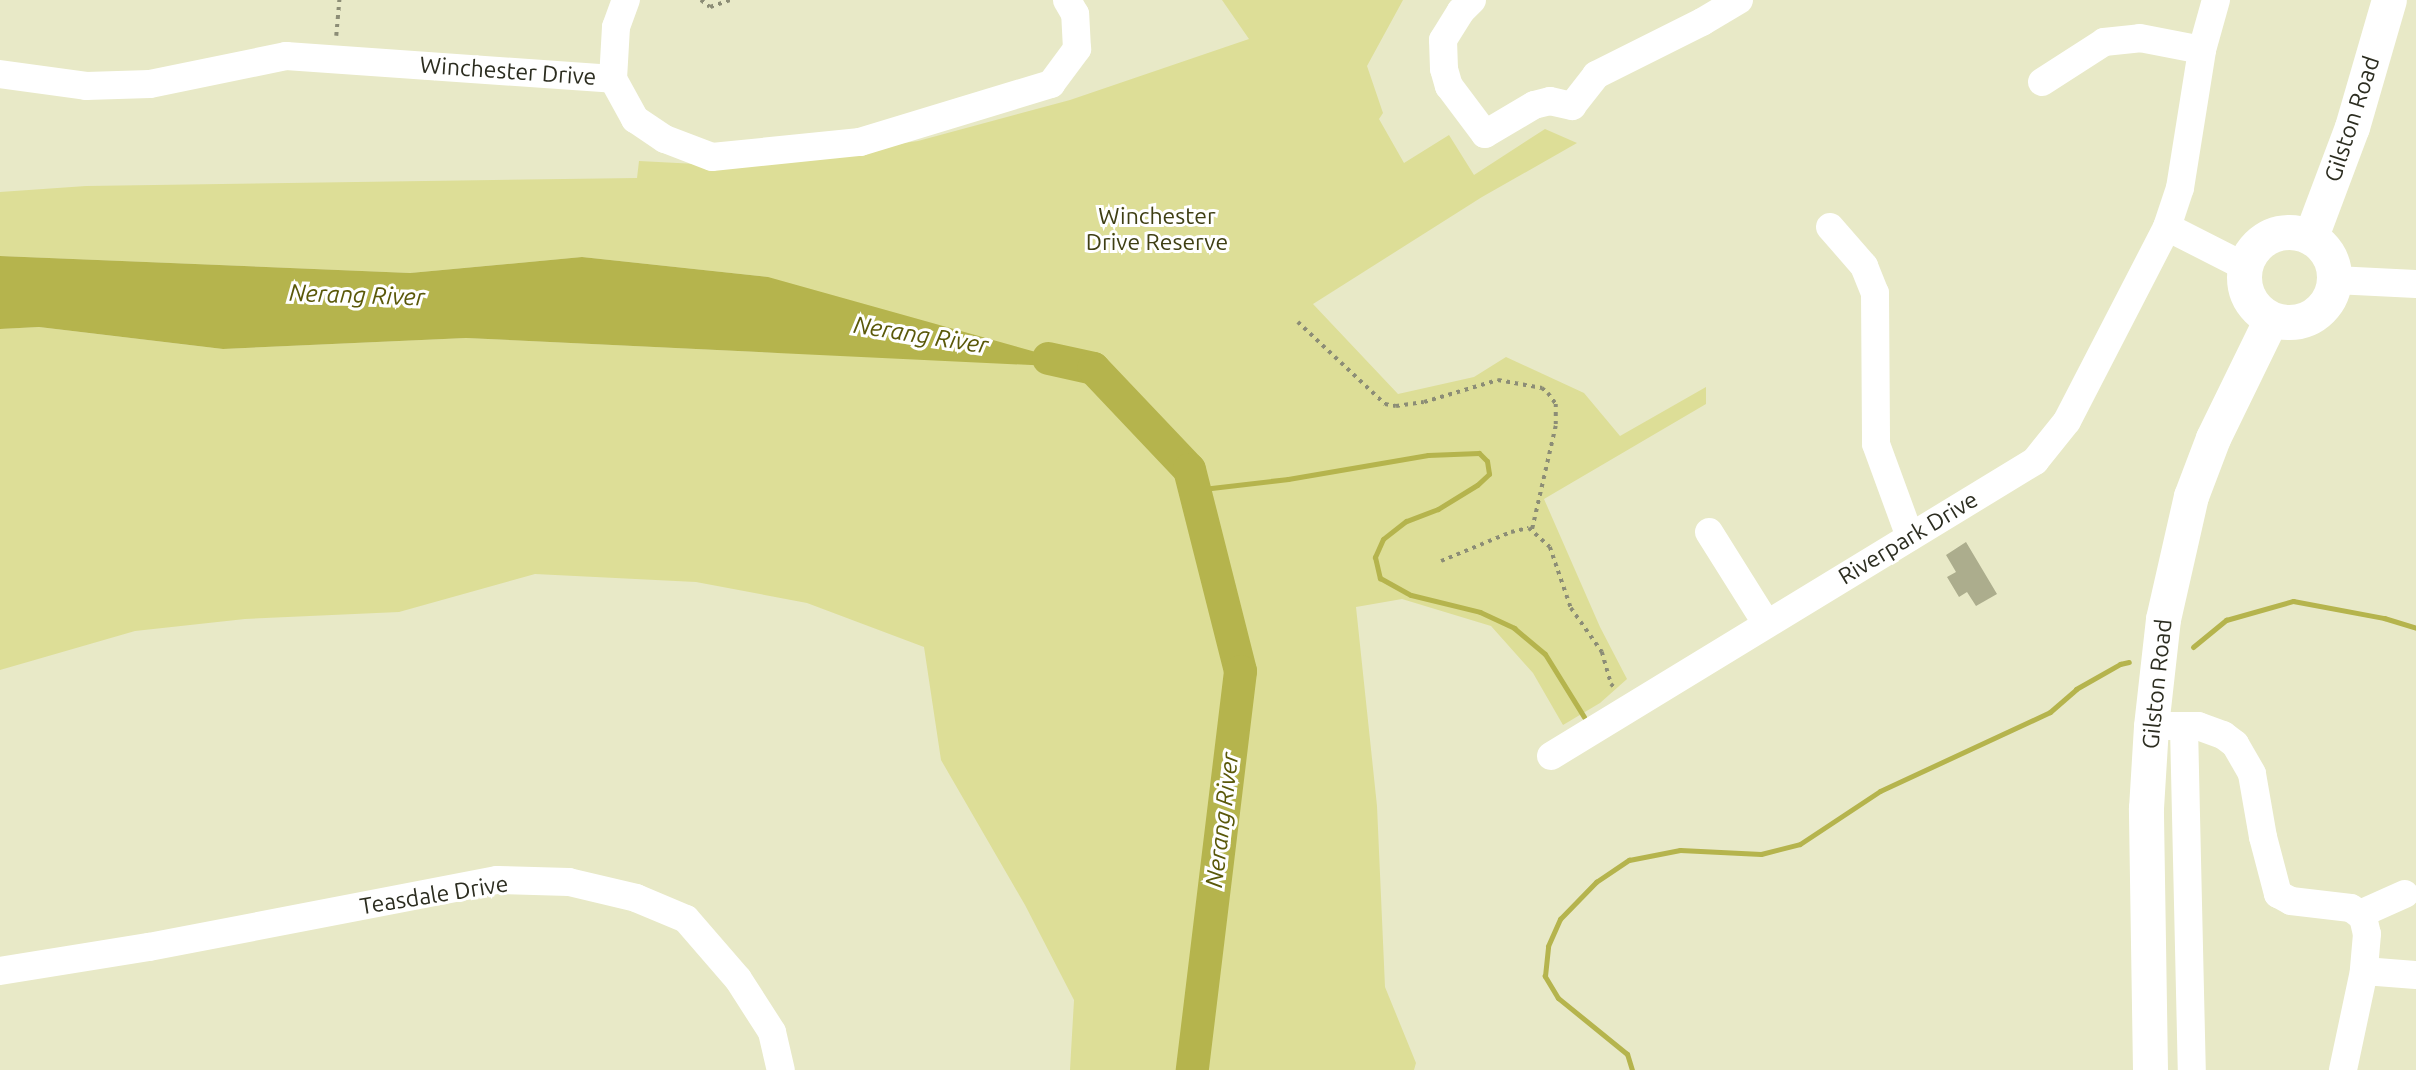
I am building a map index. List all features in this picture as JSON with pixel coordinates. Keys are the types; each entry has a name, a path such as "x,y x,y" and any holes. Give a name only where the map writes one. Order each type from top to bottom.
{"main road":[{"name":"Gilston Road","path":"2311,236 2352,127 2389,0"},
{"path":"2298,232 2311,236 2328,252 2334,280 2328,299 2310,317 2297,321 2271,319 2251,303 2243,279 2244,266 2250,253 2270,235 2298,232"},
{"name":"Gilston Road","path":"2150,1070 2146,808 2167,726 2163,619 2191,496 2213,438 2271,319"}],"street":[{"path":"613,79 617,27 626,0"},
{"name":"Winchester Drive","path":"0,75 86,86 150,84 286,55 613,79 635,119 665,139 712,157 860,142 1051,84 1077,49 1075,14 1068,0"},
{"path":"1472,0 1443,40 1444,69 1449,86 1485,134 1534,105 1550,101 1572,106 1596,75 1702,22 1739,0"},
{"name":"Riverpark Drive","path":"1551,756 2035,461 2067,421 2167,227 2179,188 2202,50 2216,0"},
{"path":"2042,82 2104,42 2140,38 2202,50"},
{"path":"1830,227 1864,266 1875,293 1876,444 1910,537"},
{"path":"2167,227 2244,266"},
{"path":"2334,280 2382,280 2416,285"},
{"path":"1709,532 1766,623"},
{"path":"2194,1070 2167,726 2199,726 2223,735 2245,760 2256,790 2263,837 2278,894 2291,901 2351,908 2360,914 2366,924 2364,971 2343,1070"},
{"name":"Teasdale Drive","path":"0,971 149,947 497,880 569,882 636,898 686,919 738,979 772,1032 781,1070"},
{"path":"2360,914 2405,894"},
{"path":"2364,971 2416,975"}],"path":[{"path":"334,59 339,0"},
{"path":"701,0 710,7 730,0"},
{"path":"1298,322 1385,404 1396,406 1424,402 1498,380 1542,388 1548,393 1556,404 1556,426 1532,531"},
{"path":"1441,561 1511,532 1529,528 1550,547 1567,598 1601,652 1611,684 1634,706"}],"green space":[{"name":"Winchester Drive Reserve","path":"1222,0 1403,0 1367,66 1383,113 1379,119 1404,163 1449,135 1474,175 1545,129 1577,143 1482,197 1313,304 1398,394 1474,377 1506,357 1584,393 1620,436 1706,387 1706,404 1544,499 1600,627 1627,679 1600,703 1563,725 1533,673 1491,626 1402,599 1356,607 1377,806 1385,987 1416,1063 1414,1070 1070,1070 1074,1000 1025,905 941,760 924,647 807,603 696,582 535,574 399,612 245,619 135,631 0,670 0,329 39,327 223,349 466,338 778,353 768,277 582,257 410,273 0,256 0,192 86,186 637,178 639,161 735,166 918,141 1070,100 1249,39"}],"water":[{"path":"0,256 410,273 582,257 768,277 1093,368 466,338 223,349 39,327 0,329"}],"building":[{"path":"1966,542 1997,594 1976,606 1967,592 1959,597 1947,577 1956,572 1946,555"}],"waterway":[{"name":"Nerang River","path":"1048,358 1093,368 1189,469 1240,671 1192,1070"},
{"path":"1194,490 1288,479 1428,455 1479,453 1487,461 1489,474 1477,485 1438,509 1406,521 1383,539 1375,557 1380,578 1411,595 1480,612 1514,628 1545,654 1584,717"},
{"path":"2193,647 2226,620 2293,601 2384,618 2416,628"},
{"path":"1632,1070 1627,1054 1558,998 1545,976 1548,946 1560,919 1596,882 1629,860 1680,850 1761,854 1800,844 1880,791 2050,712 2076,689 2120,664 2129,662"}]}
